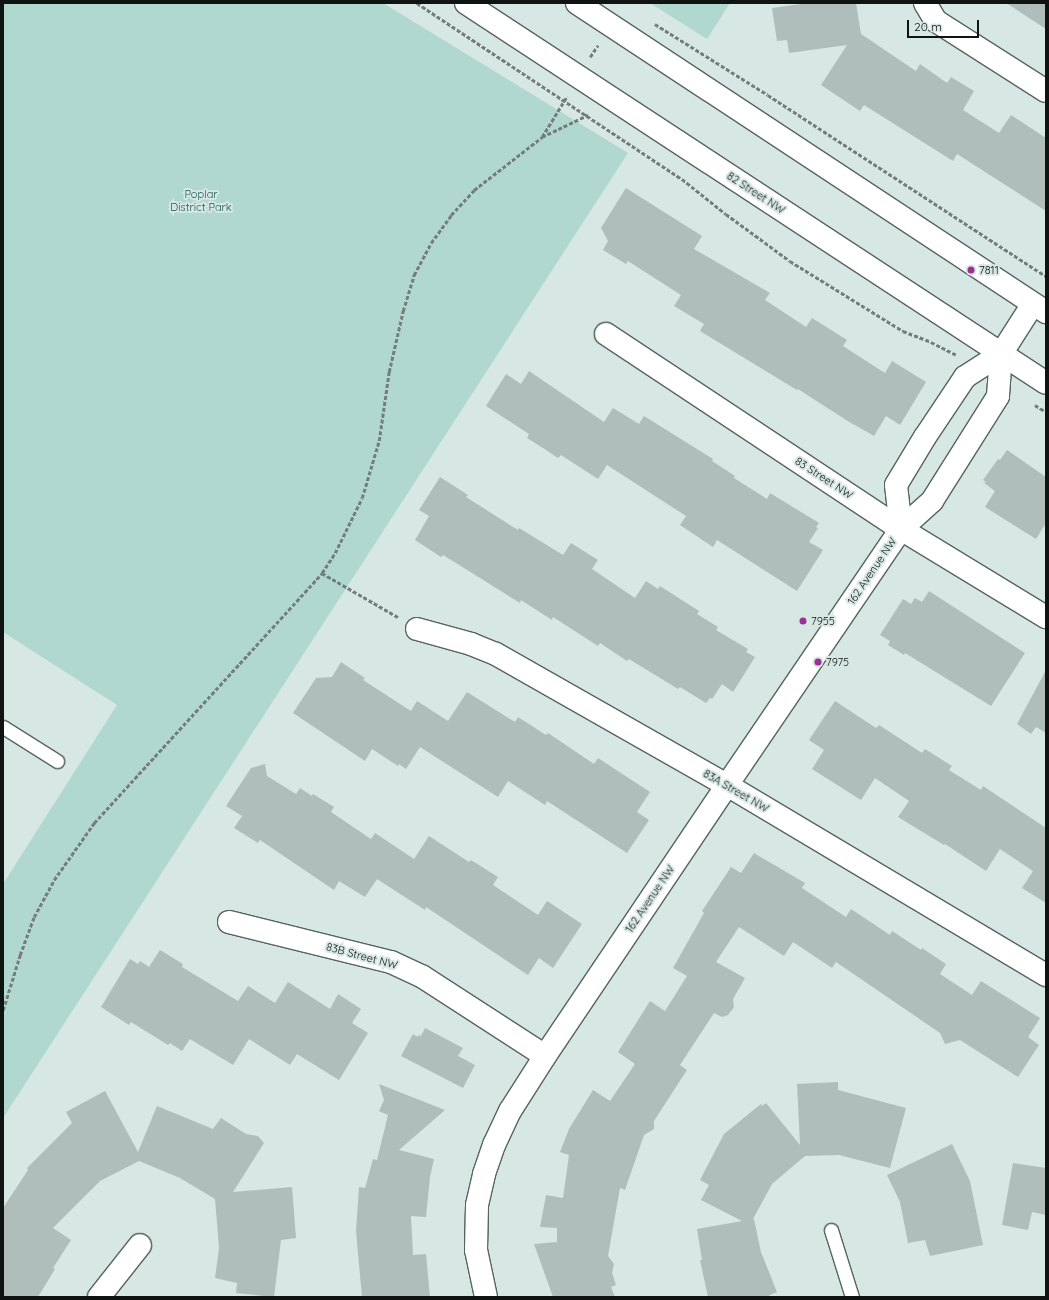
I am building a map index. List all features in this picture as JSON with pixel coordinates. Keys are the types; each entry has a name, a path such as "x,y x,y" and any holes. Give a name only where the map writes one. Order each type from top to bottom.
{"street":[{"name":"82 Street NW","path":"466,3 1046,383"},
{"path":"577,3 1040,308 1001,354"},
{"path":"925,3 936,21 1046,91"},
{"name":"83 Street NW","path":"606,334 901,528 1046,617"},
{"name":"162 Avenue NW","path":"901,528 896,485 925,437 965,377 1001,354"},
{"name":"162 Avenue NW","path":"486,1297 476,1250 477,1205 484,1174 494,1145 510,1111 545,1056 901,528 932,501 998,396 1001,354"},
{"name":"83A Street NW","path":"417,628 471,644 496,654 727,785 1046,975"},
{"name":"83B Street NW","path":"229,922 391,962 423,977 545,1056"},
{"path":"99,1297 140,1245"}],"lane":[{"path":"3,727 57,761"},
{"path":"831,1230 852,1297"}],"path":[{"path":"417,3 565,99 682,179 732,218 809,273 903,331 931,342 979,368"},
{"path":"650,21 768,95 1046,276"},
{"path":"542,137 611,24"},
{"path":"3,1010 20,955 34,917 54,880 94,823 322,573 335,553 362,498 379,441 389,372 403,311 414,276 431,243 451,215 474,190 542,137 589,115"},
{"path":"1032,403 1046,412"},
{"path":"322,573 417,628"}],"green space":[{"name":"Poplar District Park","path":"3,3 383,3 628,153 3,1118 3,884 117,705 3,632"},
{"path":"650,3 730,3 707,39"}],"building":[{"path":"808,3 856,3 861,34 916,71 920,64 947,83 951,77 974,91 963,110 999,133 1011,115 1046,138 1046,211 957,154 953,161 864,105 860,111 821,85 847,45 789,53 787,40 777,41 772,8"},
{"path":"1006,3 1046,3 1046,29"},
{"path":"626,188 702,236 694,249 770,293 765,300 806,327 812,318 847,340 843,346 885,373 892,361 926,382 900,425 886,416 874,436 846,420 798,389 797,390 700,331 704,324 674,306 681,295 628,261 626,264 603,250 608,241 601,228"},
{"path":"529,371 604,422 613,408 639,424 644,416 713,459 712,461 735,476 734,478 767,499 770,493 819,523 816,527 818,528 809,542 823,550 797,591 717,540 713,547 680,525 686,516 607,465 598,479 561,455 558,458 527,438 529,434 486,406 506,374 521,384"},
{"path":"1007,450 1046,477 1046,523 1036,539 985,507 995,491 984,483 986,482 983,480 998,459 1000,460"},
{"path":"440,477 468,495 466,497 518,530 519,528 563,555 571,543 598,560 592,569 635,598 646,581 658,589 660,586 699,611 697,614 718,627 716,630 748,649 746,652 755,657 733,692 722,684 712,699 710,698 706,703 680,687 678,689 629,659 627,661 600,643 598,646 553,617 552,620 521,600 520,603 443,555 441,557 415,540 429,516 419,510"},
{"path":"929,591 1025,653 991,706 905,653 904,655 888,645 890,641 880,635 903,599 911,604 915,598 922,602"},
{"path":"341,662 365,678 363,680 411,711 417,701 448,721 467,692 515,722 518,717 546,735 548,733 594,764 598,758 650,792 637,812 649,820 627,853 547,801 545,805 508,781 498,797 420,747 406,769 399,764 398,766 372,749 365,761 293,713 316,678 332,677"},
{"path":"1046,670 1046,733 1036,727 1031,734 1017,724"},
{"path":"835,701 876,728 879,725 922,753 925,749 952,766 949,770 981,790 983,786 1046,828 1046,903 1022,888 1033,871 1000,849 986,871 945,844 944,845 898,817 909,801 875,778 861,800 812,769 824,750 809,740"},
{"path":"265,764 267,776 296,794 300,788 312,796 313,794 334,807 331,812 371,839 375,833 414,859 429,836 469,862 471,860 498,877 493,885 538,915 547,901 582,924 553,968 539,958 528,975 426,907 425,910 377,879 365,897 339,881 334,890 260,840 258,843 234,828 242,816 226,806 251,768"},
{"path":"754,853 805,883 802,888 846,917 851,909 890,935 892,931 921,950 922,948 946,964 940,974 972,995 981,981 1040,1018 1028,1037 1039,1045 1018,1077 960,1040 945,1044 940,1033 836,962 832,968 793,942 784,956 739,927 716,962 745,978 733,999 734,1007 728,1015 722,1017 714,1013 680,1065 687,1070 654,1121 654,1129 644,1135 625,1190 620,1188 608,1256 614,1264 612,1273 616,1285 611,1287 615,1297 553,1297 534,1244 557,1242 557,1228 540,1227 546,1195 563,1198 569,1155 560,1152 569,1129 593,1090 610,1101 635,1064 618,1052 650,1001 665,1011 687,976 673,968 704,913 702,911 731,867 741,873"},
{"path":"160,950 183,964 182,967 238,1001 248,986 275,1003 288,982 330,1009 338,994 361,1009 352,1023 368,1033 339,1080 297,1054 290,1065 249,1039 233,1065 190,1039 182,1051 170,1043 168,1045 131,1022 129,1025 101,1007 130,959 138,964 140,961 149,967"},
{"path":"425,1028 463,1048 458,1056 475,1065 463,1088 401,1056 413,1034 418,1037 419,1035 421,1036"},
{"path":"838,1082 838,1090 906,1108 890,1168 839,1155 805,1156 772,1184 753,1219 761,1252 777,1292 766,1297 708,1297 700,1260 702,1260 697,1229 742,1221 701,1200 709,1185 700,1180 724,1134 761,1104 762,1106 766,1103 800,1145 797,1084"},
{"path":"379,1084 445,1110 399,1150 434,1159 430,1177 426,1217 411,1216 413,1255 426,1254 430,1297 362,1297 356,1231 359,1187 365,1188 373,1159 377,1160 388,1115 379,1111 384,1100"},
{"path":"105,1091 138,1152 157,1106 213,1129 221,1118 246,1134 258,1136 264,1143 233,1192 292,1187 296,1238 281,1240 274,1297 236,1293 237,1283 215,1278 219,1248 215,1199 180,1178 139,1161 100,1181 53,1228 71,1240 53,1268 55,1269 38,1297 3,1297 3,1208 28,1170 27,1168 72,1123 66,1112"},
{"path":"952,1144 970,1181 983,1245 930,1256 925,1240 908,1243 900,1202 887,1175"},
{"path":"1013,1163 1046,1168 1046,1215 1032,1212 1028,1230 1002,1225"}],"place":[{"name":"7811","path":"971,270"},
{"name":"7955","path":"803,621"},
{"name":"7975","path":"818,662"}]}
